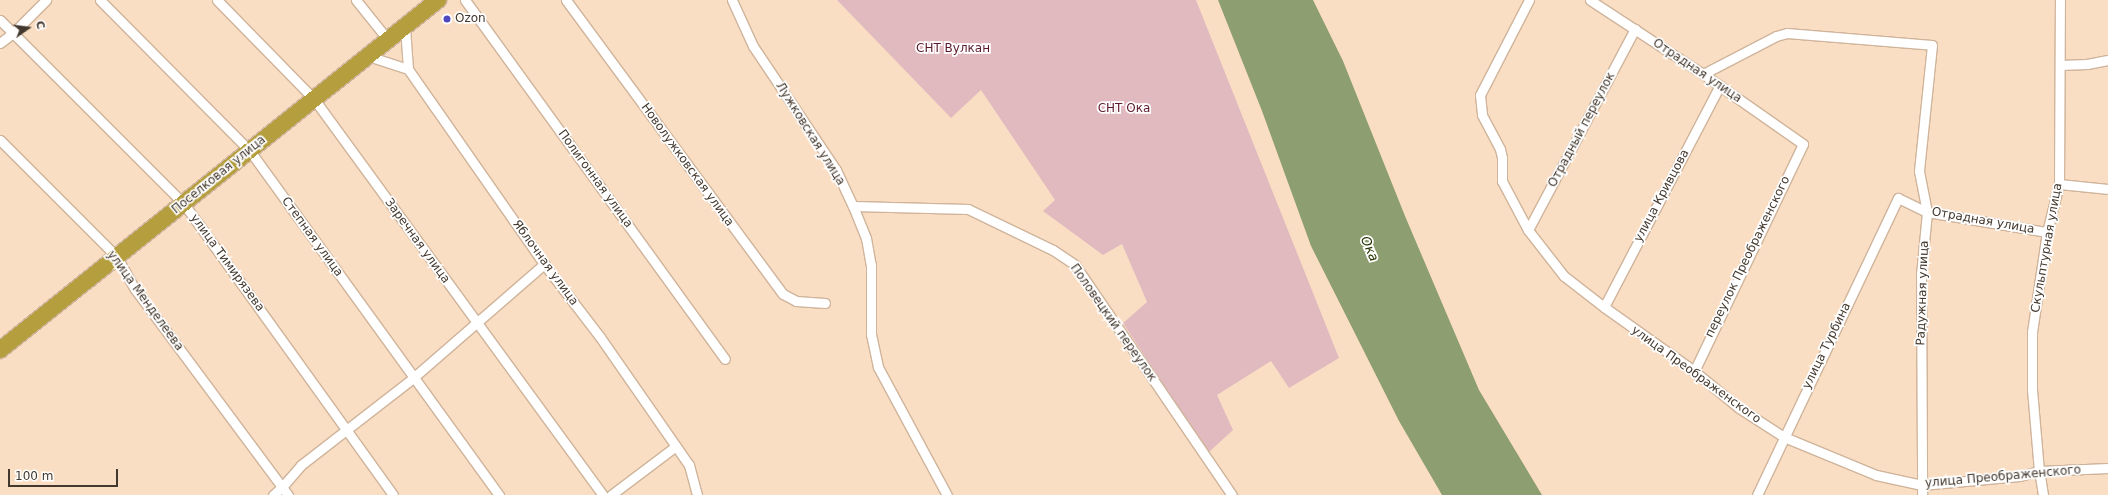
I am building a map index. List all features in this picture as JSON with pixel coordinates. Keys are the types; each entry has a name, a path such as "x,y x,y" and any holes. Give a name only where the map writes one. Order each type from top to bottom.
{"highway":[{"name":"Поселковая улица","path":"0,350 438,0"}],"street":[{"path":"0,43 13,33 46,0"},
{"name":"Степная улица","path":"100,0 250,151 499,495"},
{"name":"Заречная улица","path":"217,0 314,99 603,495"},
{"path":"356,0 388,40"},
{"name":"Полигонная улица","path":"465,0 725,359"},
{"name":"Новолужковская улица","path":"566,0 783,294 796,301 825,303"},
{"name":"Лужковская улица","path":"732,0 753,46 836,170 853,206 866,238 871,265 871,334 878,367 947,495"},
{"name":"улица Преображенского","path":"1529,0 1480,95 1482,115 1500,149 1502,158 1502,181 1528,230 1564,276 1604,307 1694,371 1738,408 1784,437 1876,475 1922,485 2020,476 2039,471 2108,468"},
{"name":"Отрадная улица","path":"1590,0 1703,74 1803,144"},
{"name":"Скульптурная улица","path":"2043,495 2039,471 2032,390 2032,332 2047,232 2058,197 2060,0"},
{"name":"улица Тимирязева","path":"0,20 184,204 393,495"},
{"path":"368,56 408,69 405,27"},
{"name":"Отрадный переулок","path":"1528,230 1635,30"},
{"name":"Радужная улица","path":"1703,74 1776,36 1787,33 1932,45 1919,170 1927,212 1921,274 1922,495"},
{"path":"2060,65 2086,64 2108,60"},
{"name":"Яблочная улица","path":"408,69 544,264 600,337 689,465 697,495"},
{"name":"улица Кривцова","path":"1604,307 1720,86"},
{"name":"улица Менделеева","path":"0,140 117,257 135,289 288,495"},
{"name":"переулок Преображенского","path":"1694,371 1803,144"},
{"path":"2059,184 2108,189"},
{"name":"Отрадная улица","path":"1898,198 1927,212 2047,232"},
{"name":"улица Турбина","path":"1757,495 1898,198"},
{"name":"Половецкий переулок","path":"853,206 968,209 1053,250 1075,265 1232,495"},
{"path":"273,495 282,487 300,465 413,378 544,264"},
{"path":"611,495 676,446"}],"green space":[{"name":"СНТ Ока","path":"837,0 1196,0 1339,358 1289,388 1271,361 1217,395 1233,430 1208,453 1123,323 1147,302 1122,244 1103,255 1043,211 1055,200 981,90 951,118"}],"water":[{"name":"Ока","path":"1218,0 1313,0 1343,61 1405,216 1479,390 1542,495 1442,495 1399,421 1311,246 1262,111"}],"place":[{"name":"Ozon","path":"447,19"}],"park label":[{"name":"СНТ Вулкан","path":"953,49"}]}
